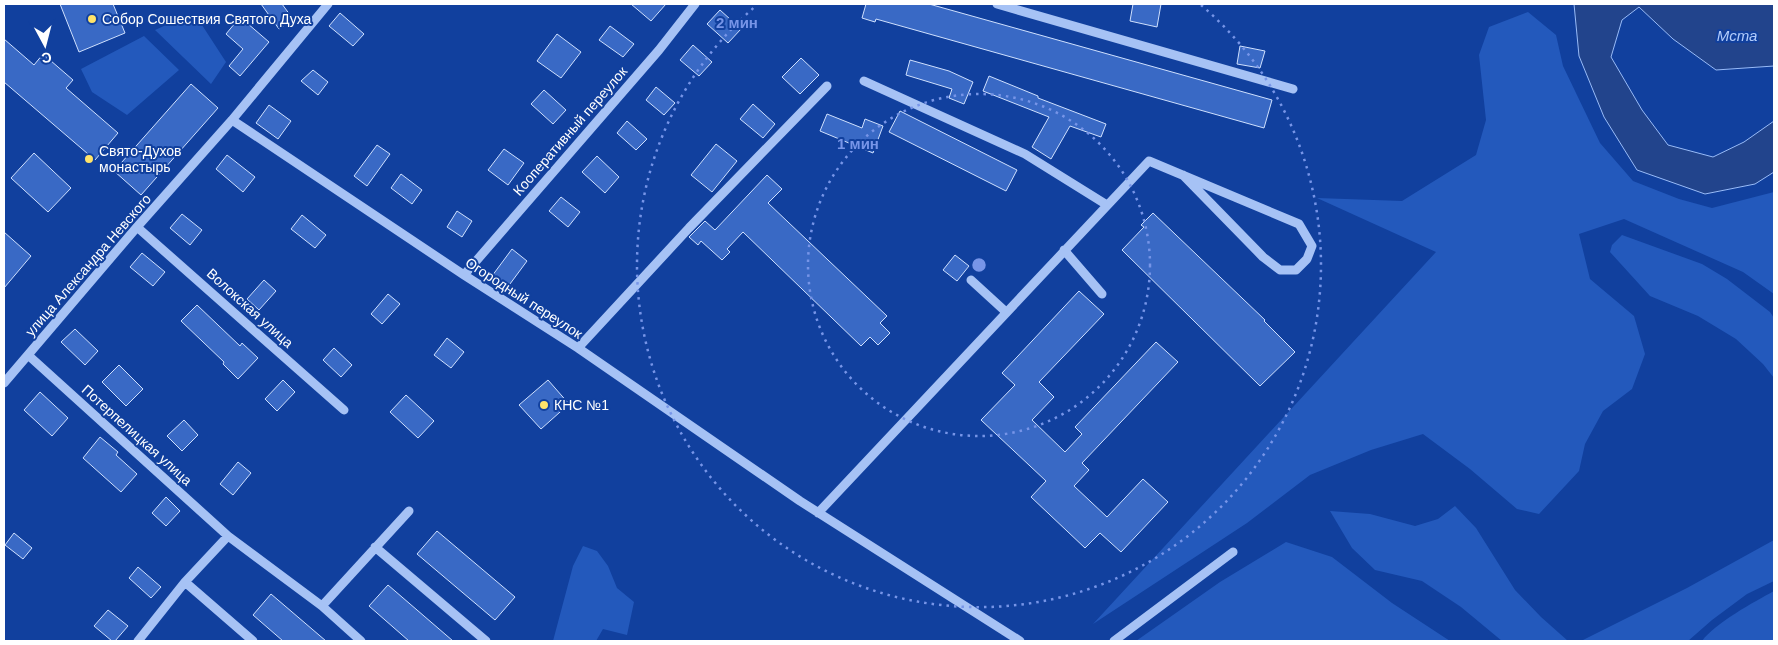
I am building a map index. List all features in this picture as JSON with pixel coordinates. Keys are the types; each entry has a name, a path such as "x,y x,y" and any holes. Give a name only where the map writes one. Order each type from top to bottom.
{"street":[{"name":"улица Александра Невского","path":"4,383 137,227 232,120 328,4"},
{"name":"Кооперативный переулок","path":"464,275 659,50 695,4"},
{"path":"997,4 1293,89"},
{"path":"864,81 1026,154 1107,205"},
{"path":"578,348 689,228 827,86"},
{"name":"Огородный переулок","path":"232,120 464,275 578,348 818,513 1020,641"},
{"path":"818,513 1149,160 1299,224 1312,246 1307,260 1296,270 1280,270 1263,257 1183,175"},
{"name":"Волокская улица","path":"137,227 344,410"},
{"path":"1064,250 1102,294"},
{"path":"971,280 1006,312"},
{"name":"Потерпелицкая улица","path":"28,355 228,536 322,606 361,641"},
{"path":"322,606 409,511"},
{"path":"138,641 185,582 228,536"},
{"path":"375,548 486,641"},
{"path":"1114,641 1234,552"},
{"path":"185,582 253,641"}],"shaded area":[{"path":"1528,12 1556,35 1563,66 1600,143 1633,181 1679,199 1712,208 1774,192 1774,294 1743,272 1624,219 1579,234 1590,279 1634,316 1645,354 1632,389 1603,411 1585,444 1579,471 1539,514 1517,509 1470,469 1423,434 1371,450 1310,475 1247,523 1093,624 1436,252 1317,198 1402,201 1476,155 1486,120 1479,55 1489,27"},
{"path":"184,17 200,22 226,62 211,84 155,30"},
{"path":"144,36 179,70 127,115 92,92 81,69"},
{"path":"1622,235 1702,264 1727,279 1770,312 1774,318 1774,378 1763,364 1736,339 1698,316 1650,296 1610,252 1612,245"},
{"path":"1455,506 1476,528 1515,590 1568,641 1502,641 1461,607 1422,581 1375,570 1352,548 1330,511 1370,514 1415,526 1438,519"},
{"path":"1774,540 1774,581 1747,594 1688,641 1581,641 1687,588"},
{"path":"1286,542 1332,557 1392,603 1450,641 1136,641 1220,582"},
{"path":"583,546 597,551 608,566 617,588 634,602 627,635 603,629 596,641 553,641 573,566"},
{"path":"1774,591 1774,641 1702,641 1725,620"}],"water":[{"name":"Мста","path":"1574,4 1774,4 1774,66 1716,70 1673,39 1639,7 1622,20 1611,57 1642,110 1668,145 1713,157 1744,142 1774,121 1774,172 1755,184 1705,194 1637,170 1604,117 1579,56"}],"building":[{"name":"Собор Сошествия Святого Духа","path":"60,4 113,4 125,33 79,52"},
{"path":"261,4 282,4 293,19 279,29"},
{"path":"631,4 666,4 651,21"},
{"path":"866,4 929,4 1272,100 1264,128 876,19 875,22 862,18"},
{"path":"1133,4 1161,4 1157,27 1130,21"},
{"path":"720,10 741,29 728,43 707,24"},
{"path":"340,13 364,34 353,46 329,26"},
{"path":"240,17 269,42 240,76 229,66 243,49 226,34"},
{"path":"610,26 634,44 623,57 599,40"},
{"path":"557,34 581,52 561,78 537,61"},
{"path":"4,39 34,65 43,54 73,80 66,88 118,133 95,160 4,82"},
{"path":"693,45 712,62 699,76 680,60"},
{"path":"1240,46 1265,51 1260,68 1237,64"},
{"path":"801,58 819,75 800,94 782,77"},
{"path":"910,60 949,71 973,82 964,104 949,98 952,89 906,75"},
{"path":"313,70 328,82 318,95 301,81"},
{"path":"989,76 1038,96 1038,98 1106,124 1101,137 1070,126 1051,159 1032,147 1049,117 983,91"},
{"path":"191,84 218,108 141,195 114,171"},
{"path":"656,87 675,103 664,115 646,100"},
{"path":"544,90 566,110 553,124 531,104"},
{"path":"753,104 775,124 763,138 740,119"},
{"path":"269,105 291,121 278,139 256,123"},
{"path":"900,111 1017,170 1006,191 889,132"},
{"path":"827,114 862,128 865,119 883,126 873,153 820,131"},
{"path":"627,121 647,139 636,150 617,133"},
{"path":"716,144 737,161 712,192 691,175"},
{"path":"377,145 390,154 367,186 354,176"},
{"path":"504,149 524,163 508,185 488,170"},
{"path":"34,153 71,188 48,212 11,178"},
{"path":"227,155 255,177 243,192 216,169"},
{"path":"597,156 619,177 605,193 582,172"},
{"path":"401,174 422,190 412,204 391,188"},
{"path":"767,175 782,189 768,203 887,316 880,323 890,333 878,345 870,337 861,346 743,232 727,249 730,252 722,260 701,241 698,245 689,237 705,221 715,230"},
{"path":"561,197 580,212 568,227 549,211"},
{"path":"457,211 472,221 462,237 447,227"},
{"path":"1153,213 1265,320 1295,352 1260,386 1122,250 1144,227 1141,225"},
{"path":"182,214 202,230 190,245 170,228"},
{"path":"302,215 326,235 315,248 291,229"},
{"path":"4,232 31,256 4,288"},
{"path":"512,249 527,261 507,288 492,276"},
{"path":"142,253 165,272 153,286 130,267"},
{"path":"955,255 969,266 957,281 943,270"},
{"path":"264,280 276,291 259,310 247,299"},
{"path":"1079,291 1104,314 1039,382 1054,397 1032,420 1065,452 1082,434 1075,427 1156,342 1178,362 1082,463 1089,470 1074,486 1107,517 1143,479 1168,502 1121,552 1100,533 1085,548 1031,497 1046,481 981,420 1015,385 1002,373"},
{"path":"388,294 400,304 382,324 371,314"},
{"path":"197,305 240,346 242,343 258,358 238,379 223,364 224,362 181,321"},
{"path":"75,329 98,351 85,365 61,342"},
{"path":"447,338 464,352 451,368 434,355"},
{"path":"334,348 352,365 341,377 323,360"},
{"path":"119,365 143,389 126,406 102,382"},
{"path":"283,380 295,392 277,411 265,399"},
{"name":"КНС №1","path":"548,380 569,404 541,429 519,405"},
{"path":"40,392 68,418 52,436 24,410"},
{"path":"406,395 434,421 418,438 390,412"},
{"path":"184,420 198,435 182,451 167,436"},
{"path":"100,437 118,452 116,455 137,474 121,492 83,458"},
{"path":"238,462 251,473 233,495 220,484"},
{"path":"166,497 180,511 166,526 152,513"},
{"path":"437,531 515,597 495,620 417,554"},
{"path":"14,533 32,548 23,559 5,545"},
{"path":"138,567 161,587 151,598 129,578"},
{"path":"388,585 453,641 409,641 369,606"},
{"path":"271,594 326,641 283,641 253,615"},
{"path":"108,610 128,626 115,641 112,641 94,626"}],"place":[{"name":"Собор Сошествия Святого Духа","path":"92,19"},
{"name":"Свято-Духов монастырь","path":"89,159"},
{"name":"КНС №1","path":"544,405"}]}
